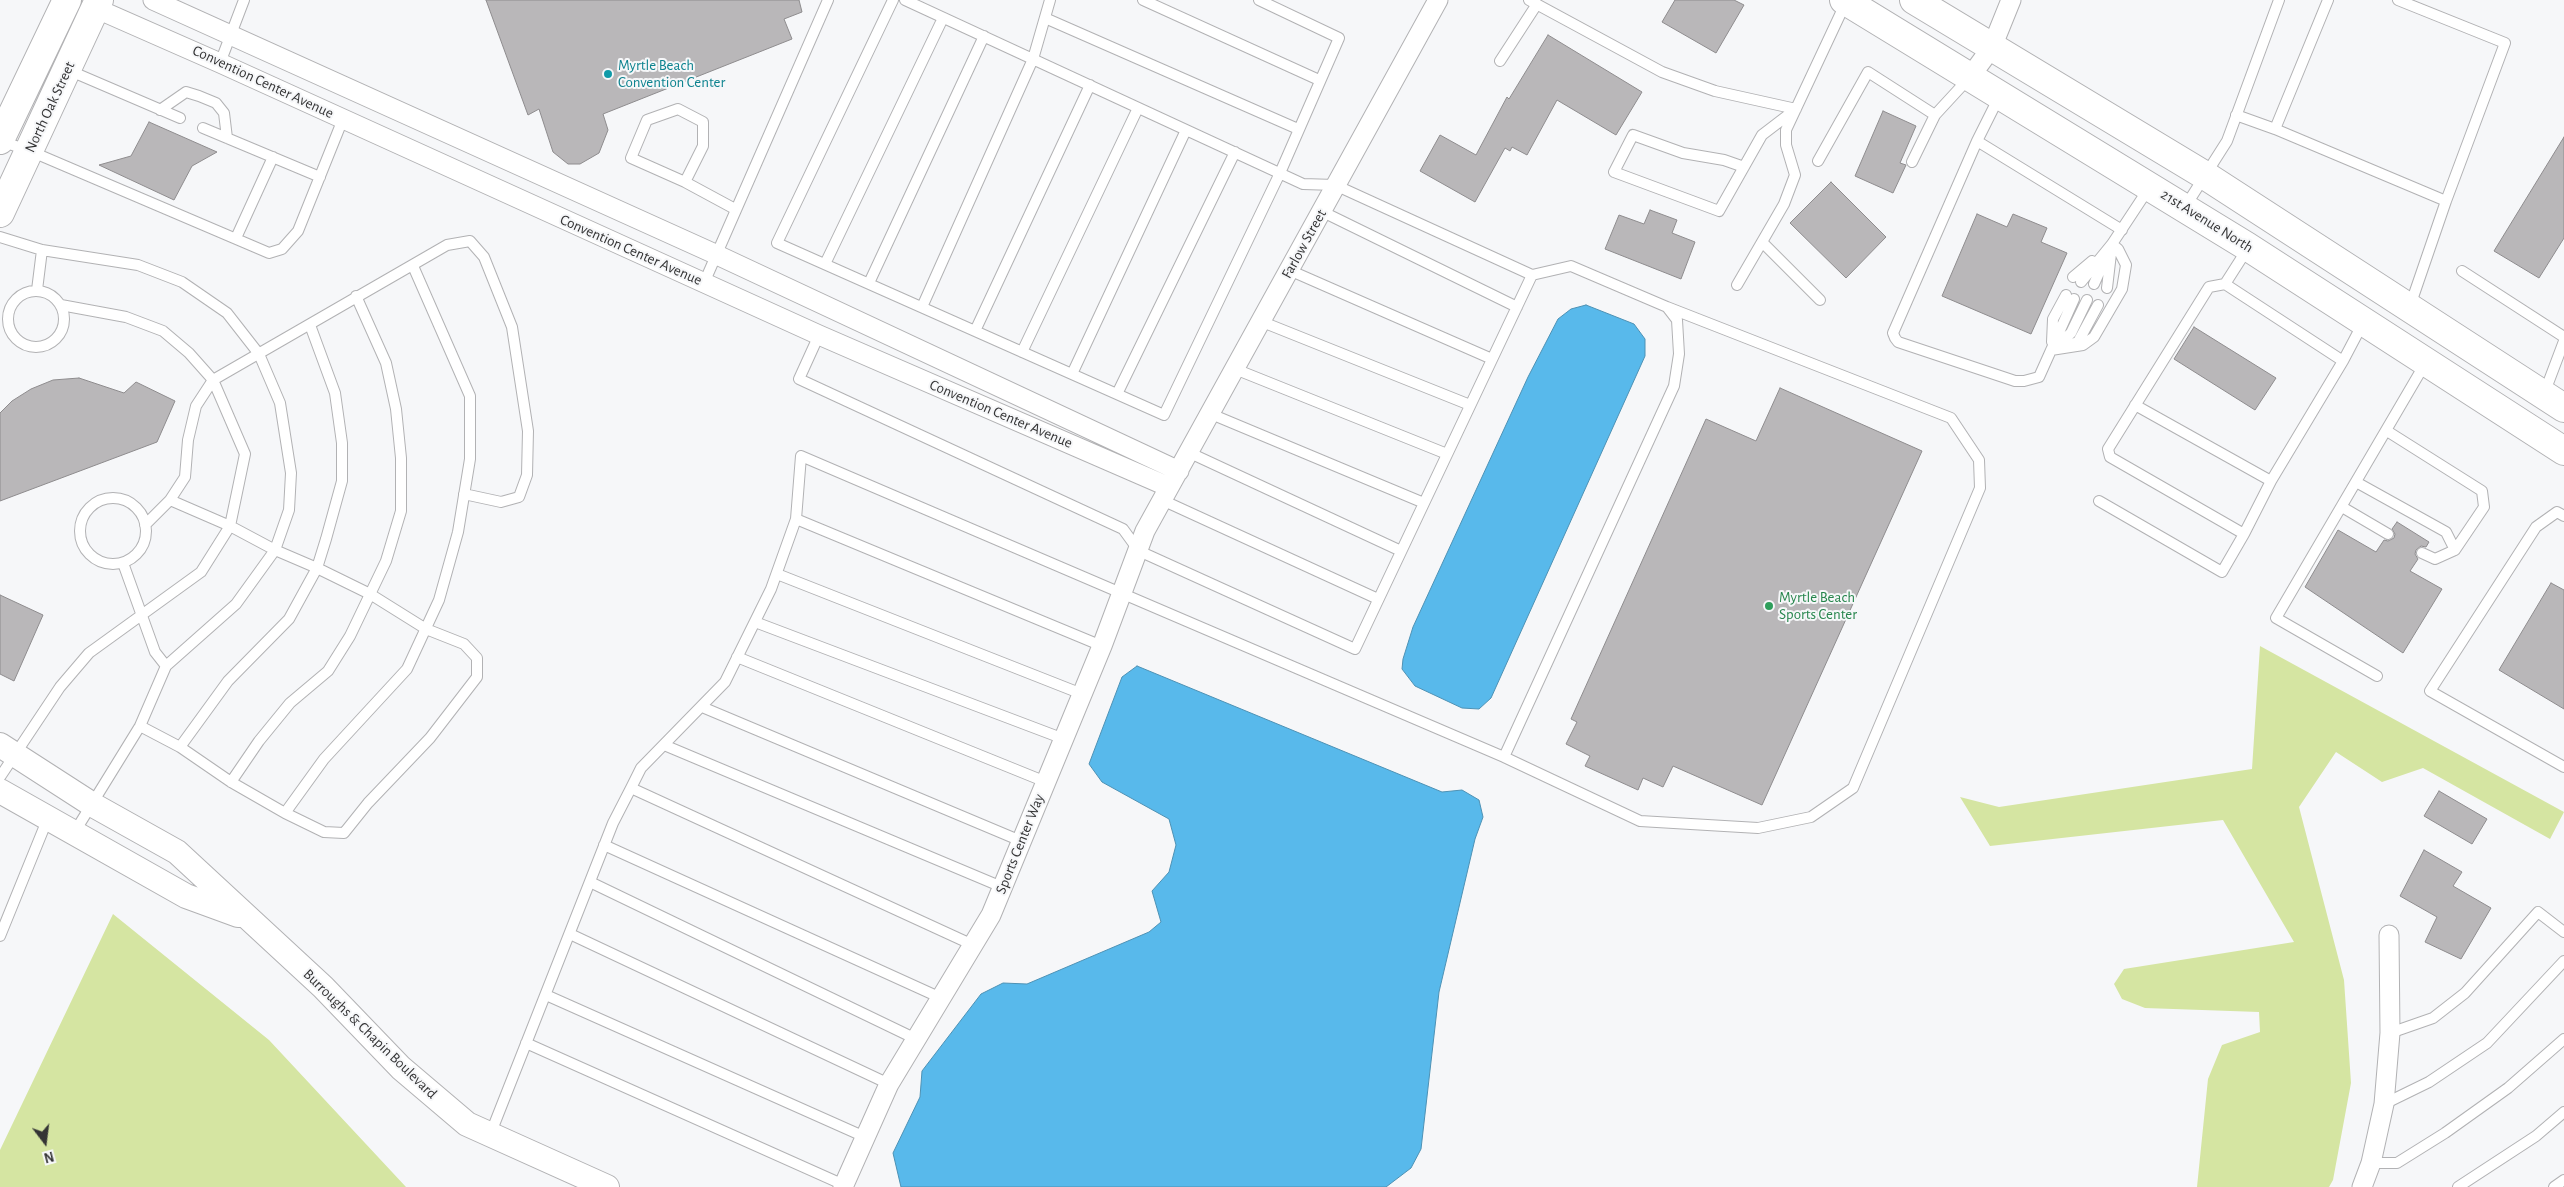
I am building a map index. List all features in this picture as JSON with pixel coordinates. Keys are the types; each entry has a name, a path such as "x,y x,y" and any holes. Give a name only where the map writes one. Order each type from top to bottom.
{"main road":[{"name":"North Oak Street","path":"0,140 67,0"},
{"name":"21st Avenue North","path":"1846,0 2248,247 2564,451"},
{"path":"1914,0 2206,176 2554,401"},
{"name":"North Oak Street","path":"0,213 97,4"}],"street":[{"name":"Convention Center Avenue","path":"153,0 230,37 715,254 1179,471"},
{"name":"Farlow Street","path":"1165,493 1190,453 1260,321 1323,212 1335,185 1438,0"},
{"path":"1970,77 1992,47 2010,0"},
{"name":"Convention Center Avenue","path":"97,4 343,119 1165,493"},
{"name":"Sports Center Way","path":"844,1186 889,1084 991,915 1102,646 1145,531 1165,493"},
{"name":"Burroughs & Chapin Boulevard","path":"8,750 93,805 177,852 323,987 401,1068 467,1124 607,1187"},
{"name":"Burroughs & Chapin Boulevard","path":"0,791 186,896 248,919"},
{"path":"2362,1187 2371,1163 2384,1104 2390,1033 2389,935"}],"lane":[{"path":"220,62 244,0"},
{"path":"704,283 715,254 828,0"},
{"path":"893,0 777,243 1164,415 1280,173 1319,80 1340,38 1259,0"},
{"path":"490,1135 604,845 641,768 725,682 755,622 776,574 796,519 800,456 1504,758 1640,820 1758,828 1811,817 1853,788 1980,488 1979,460 1951,418 1571,266 1532,275 1335,185 1303,184 905,0"},
{"path":"922,307 1033,59 1050,0"},
{"path":"1143,0 1319,80"},
{"path":"1737,285 1784,204 1795,175 1786,145 1786,130 1846,0"},
{"path":"2185,208 2227,141 2279,0"},
{"path":"2275,129 2328,0"},
{"path":"2398,0 2505,43 2409,307"},
{"path":"1500,61 1533,2 1662,72 1715,91 1796,109"},
{"path":"825,264 943,18"},
{"path":"1045,18 1298,129"},
{"path":"869,283 984,36"},
{"path":"67,69 180,118"},
{"path":"1818,161 1868,72 1935,114"},
{"path":"1912,162 1935,114 1970,77"},
{"path":"975,331 1090,85"},
{"path":"160,110 186,92 200,96 216,103 224,113 226,138"},
{"path":"2000,94 1977,141 1893,333 1894,338 1898,342 2015,381 2039,377 2070,297"},
{"path":"1022,352 1138,108"},
{"path":"685,182 703,146 703,122 678,109 647,120 630,158 685,182 735,209"},
{"path":"1744,167 1724,160 1684,153 1633,135 1614,172 1719,211 1762,136 1796,109"},
{"path":"2236,115 2275,129 2446,201"},
{"path":"0,140 30,150 270,253 282,250 298,231 343,119"},
{"path":"203,128 320,177"},
{"path":"1072,374 1186,130"},
{"path":"1977,141 2122,230"},
{"path":"1117,394 1235,152"},
{"path":"236,238 273,157"},
{"path":"2077,280 2112,244 2150,186"},
{"path":"1323,212 1517,307"},
{"path":"0,237 42,250 138,265 182,282 227,314 259,354 280,403 291,473 289,510 276,550 236,604 166,666 140,726 93,805 74,832"},
{"path":"145,525 170,500 186,477 188,440 196,406 213,380 447,245 470,241 484,257 512,327 528,431 527,475 519,497 501,502 464,494"},
{"path":"1762,242 1820,300"},
{"path":"2051,350 2083,345 2094,337 2122,289 2126,265 2118,249 2112,244"},
{"path":"2094,284 2112,244"},
{"path":"2107,288 2112,244"},
{"path":"2225,284 2248,247"},
{"path":"37,290 42,250"},
{"path":"285,813 324,759 407,669 440,600 458,532 470,459 470,396 413,266"},
{"path":"1289,270 1492,359"},
{"path":"2462,271 2564,337"},
{"path":"819,335 799,379 1123,529 1138,551 1355,649 1532,275"},
{"path":"2244,534 2110,456 2108,449 2209,287 2225,284 2343,362"},
{"path":"0,777 8,750 89,653 201,572 230,526 245,454 213,380 189,353 163,330 126,317 61,304 46,292 37,290 19,295 8,310 9,328 21,343 39,347 55,339 64,323 61,304"},
{"path":"231,782 259,740 290,703 328,671 350,636 386,561 401,511 401,458 396,408 386,363 356,296"},
{"path":"2051,350 2071,334 2087,300"},
{"path":"2051,350 2078,342 2098,305"},
{"path":"1504,758 1674,386 1679,354 1677,320 1667,306"},
{"path":"1260,321 1470,406"},
{"path":"2099,501 2222,572 2271,481 2343,362 2364,321"},
{"path":"180,747 228,681 289,619 317,568 342,481 342,443 336,394 310,325"},
{"path":"2554,401 2564,341"},
{"path":"2377,676 2276,618 2387,431 2426,361"},
{"path":"1235,369 1447,454"},
{"path":"2135,405 2271,481"},
{"path":"1211,414 1424,503"},
{"path":"2387,431 2482,490 2484,507 2455,550 2435,559 2422,553"},
{"path":"1190,453 1401,551"},
{"path":"2356,482 2446,532 2455,550"},
{"path":"1165,493 1378,599"},
{"path":"113,498 134,506 141,515 145,525 145,535 138,552 123,562 112,564 100,562 84,547 80,537 84,515 91,506 113,498"},
{"path":"140,726 180,747 231,782 285,813 324,832 344,834 368,803 430,738 477,677 477,658 464,644 426,629 370,594 317,568 276,550 230,526 170,500"},
{"path":"2342,507 2388,534"},
{"path":"2564,516 2557,512 2536,527 2430,691 2564,767"},
{"path":"796,519 1102,646"},
{"path":"123,562 140,615 155,652 166,666"},
{"path":"776,574 1082,694"},
{"path":"755,622 1064,739"},
{"path":"737,657 1046,782"},
{"path":"702,707 1021,841"},
{"path":"664,746 1002,887"},
{"path":"631,788 973,945"},
{"path":"0,936 48,818"},
{"path":"604,845 941,998"},
{"path":"590,882 916,1039"},
{"path":"2390,1033 2433,1018 2465,993 2538,912 2564,932"},
{"path":"570,934 889,1084"},
{"path":"2384,1104 2429,1082 2487,1043 2564,961"},
{"path":"546,994 866,1138"},
{"path":"2371,1163 2397,1163 2445,1133 2508,1088 2564,1040"},
{"path":"526,1043 844,1186"},
{"path":"2458,1187 2536,1136 2564,1112"},
{"path":"2554,1187 2564,1180"}],"green space":[{"path":"2260,646 2564,812 2550,839 2423,768 2382,782 2336,752 2299,807 2344,980 2351,1083 2333,1180 2329,1187 2197,1187 2208,1079 2222,1045 2260,1032 2259,1012 2145,1008 2122,999 2114,984 2124,969 2294,942 2223,820 1990,846 1960,797 1999,807 2252,769"},
{"path":"113,914 269,1040 406,1187 0,1187 0,1150"}],"water":[{"path":"1586,305 1634,324 1645,339 1645,356 1491,698 1479,709 1462,708 1415,686 1402,669 1403,659 1413,627 1528,377 1558,319 1571,309"},
{"path":"1137,666 1442,792 1462,790 1479,800 1483,817 1475,839 1439,992 1421,1149 1411,1168 1386,1187 901,1187 893,1153 920,1097 922,1071 981,994 1003,983 1027,984 1149,932 1161,922 1152,891 1169,872 1176,845 1169,819 1102,782 1089,764 1122,677"}],"building":[{"name":"Myrtle Beach Convention Center","path":"486,0 799,0 802,12 784,19 792,39 603,114 608,130 599,153 580,164 568,164 553,152 539,109 528,115"},
{"path":"1675,0 1734,0 1744,5 1716,53 1662,22"},
{"path":"1548,35 1642,92 1616,135 1557,100 1527,155 1512,147 1510,151 1505,148 1475,202 1420,171 1440,135 1476,155 1507,97 1509,99"},
{"path":"1883,111 1916,126 1900,163 1906,165 1893,193 1855,176"},
{"path":"149,122 217,152 192,166 174,200 99,165 131,156"},
{"path":"2564,137 2564,238 2539,278 2494,251"},
{"path":"1831,182 1886,237 1846,278 1790,223"},
{"path":"1650,210 1677,220 1672,233 1695,242 1681,279 1605,249 1619,215 1644,224"},
{"path":"1977,214 2007,227 2013,214 2047,228 2041,242 2067,253 2031,334 1942,296"},
{"path":"2194,327 2276,378 2255,410 2174,359"},
{"path":"79,378 124,393 136,382 175,401 157,442 0,501 0,413 12,401 31,389 53,380"},
{"name":"Myrtle Beach Sports Center","path":"1780,388 1922,451 1762,805 1673,766 1663,787 1643,778 1638,790 1585,766 1590,756 1566,744 1577,722 1571,719 1706,419 1756,441"},
{"path":"2397,522 2429,542 2426,547 2421,546 2416,550 2415,554 2418,559 2410,571 2442,589 2403,653 2305,587 2338,530 2376,552 2384,540 2388,541 2394,538 2395,534 2392,529"},
{"path":"2551,583 2564,590 2564,709 2499,670"},
{"path":"0,595 43,615 14,681 0,674"},
{"path":"2439,791 2487,819 2472,844 2424,816"},
{"path":"2424,850 2462,872 2453,886 2491,908 2461,959 2425,942 2437,917 2400,896"}],"place":[{"name":"Myrtle Beach Convention Center","path":"608,74"},
{"name":"Myrtle Beach Sports Center","path":"1769,606"}]}
